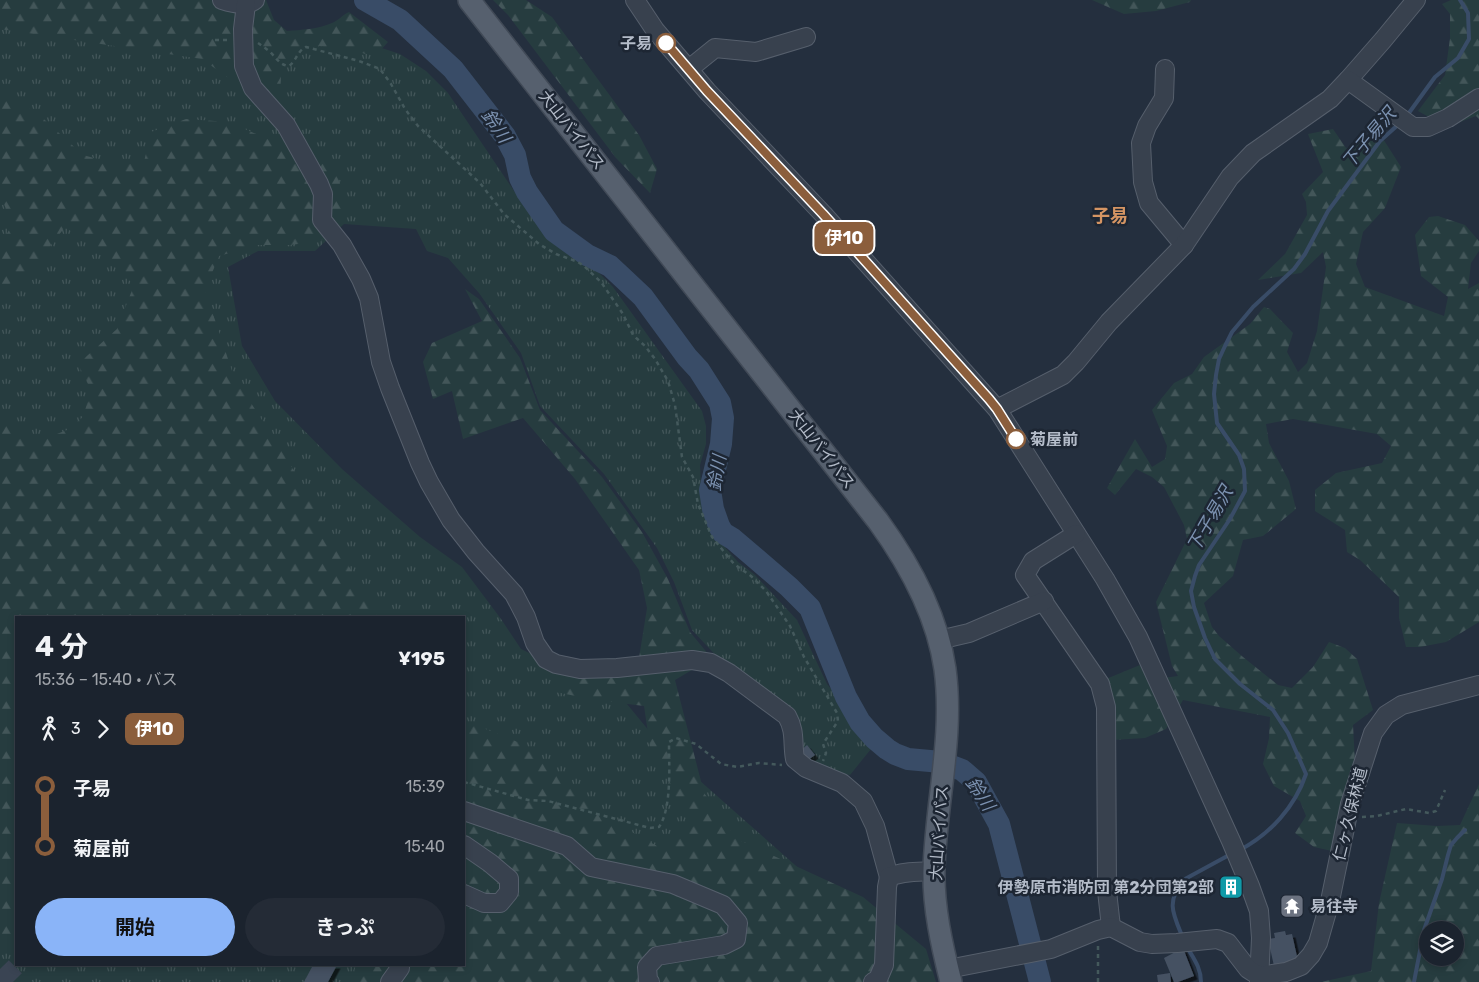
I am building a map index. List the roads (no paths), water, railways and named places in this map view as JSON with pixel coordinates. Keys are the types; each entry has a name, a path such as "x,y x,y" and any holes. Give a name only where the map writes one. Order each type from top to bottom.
{"main road":[{"name":"大山バイパス","path":"469,0 878,521 897,547 925,600 939,640 945,669 948,704 934,871 940,932 950,975"}],"street":[{"path":"222,0 251,2 242,40 244,66 253,88 286,125 319,184 322,194 322,220 342,244 370,298 381,362 390,388 429,482 451,520 476,552 514,594 526,617 535,643 546,659 556,664 580,669 617,668 692,660 711,663 729,673 787,716 792,725 794,736 792,748 795,759 806,768 842,783 863,801 875,826 889,877 884,965 878,978 873,982"},
{"path":"635,0 656,30 707,91 823,214 997,409 1105,579 1138,637 1242,864 1258,911 1261,938 1259,979"},
{"path":"997,409 1062,375 1076,362 1109,322 1184,245 1230,177 1253,153 1330,99 1416,0"},
{"path":"689,69 715,48 756,52 806,37"},
{"path":"1165,69 1164,98 1147,126 1141,143 1143,182 1148,203 1184,245"},
{"path":"1348,80 1413,127 1428,127 1448,118 1479,98"},
{"path":"1076,534 1033,561 1025,575 1100,684 1106,707 1106,881 1104,928"},
{"path":"939,640 969,633 1044,601"},
{"name":"仁ヶ久保林道","path":"1259,979 1301,966 1311,955 1318,943 1330,901 1347,818 1358,776 1374,732 1386,715 1402,705 1479,685"},
{"path":"465,811 566,846 591,866 673,884 722,904 738,923 736,939 724,945 657,956 647,967 648,980 650,982"},
{"path":"465,846 509,879 509,892 500,903 484,903 465,894"},
{"path":"889,877 909,872 934,871"},
{"path":"950,975 1025,954 1051,949 1104,928 1140,942 1152,944 1217,939 1228,943 1259,979"},
{"path":"390,982 400,966"}],"waterway":[{"name":"鈴川","path":"365,0 400,20 453,69 505,136 515,155 520,178 527,192 554,231 587,255 610,266 643,297 687,357 699,370 720,403 723,418 721,444 710,490 713,509 719,526 723,533 733,539 789,587 810,608 846,697 860,722 874,738 895,754 908,759 941,762 962,770 976,782 999,824 1040,982"},
{"name":"下子易沢","path":"1406,117 1435,77 1458,58 1469,39 1468,13 1460,0"},
{"name":"下子易沢","path":"1240,850 1261,836 1280,818 1295,798 1306,774 1288,733 1273,710 1240,684 1215,659 1194,607 1191,591 1199,565 1230,519 1245,491 1244,469 1239,455 1217,423 1214,394 1219,359 1232,332 1253,307 1294,269 1305,254 1328,211 1380,141 1399,124"},
{"path":"1414,982 1424,930 1442,879 1451,845 1465,830"},
{"name":"下子易沢","path":"1183,938 1174,915 1173,901 1175,894 1185,879 1231,854"},
{"name":"下子易沢","path":"1187,947 1195,960 1201,982"}],"tunnel":[{"path":"0,969 13,982"}],"place":[{"name":"子易","path":"666,43"},
{"name":"菊屋前","path":"1016,439"},
{"name":"伊勢原市消防団 第2分団第2部","path":"1231,887"},
{"name":"易往寺","path":"1292,906"}],"district":[{"name":"子易","path":"1110,216"}]}
